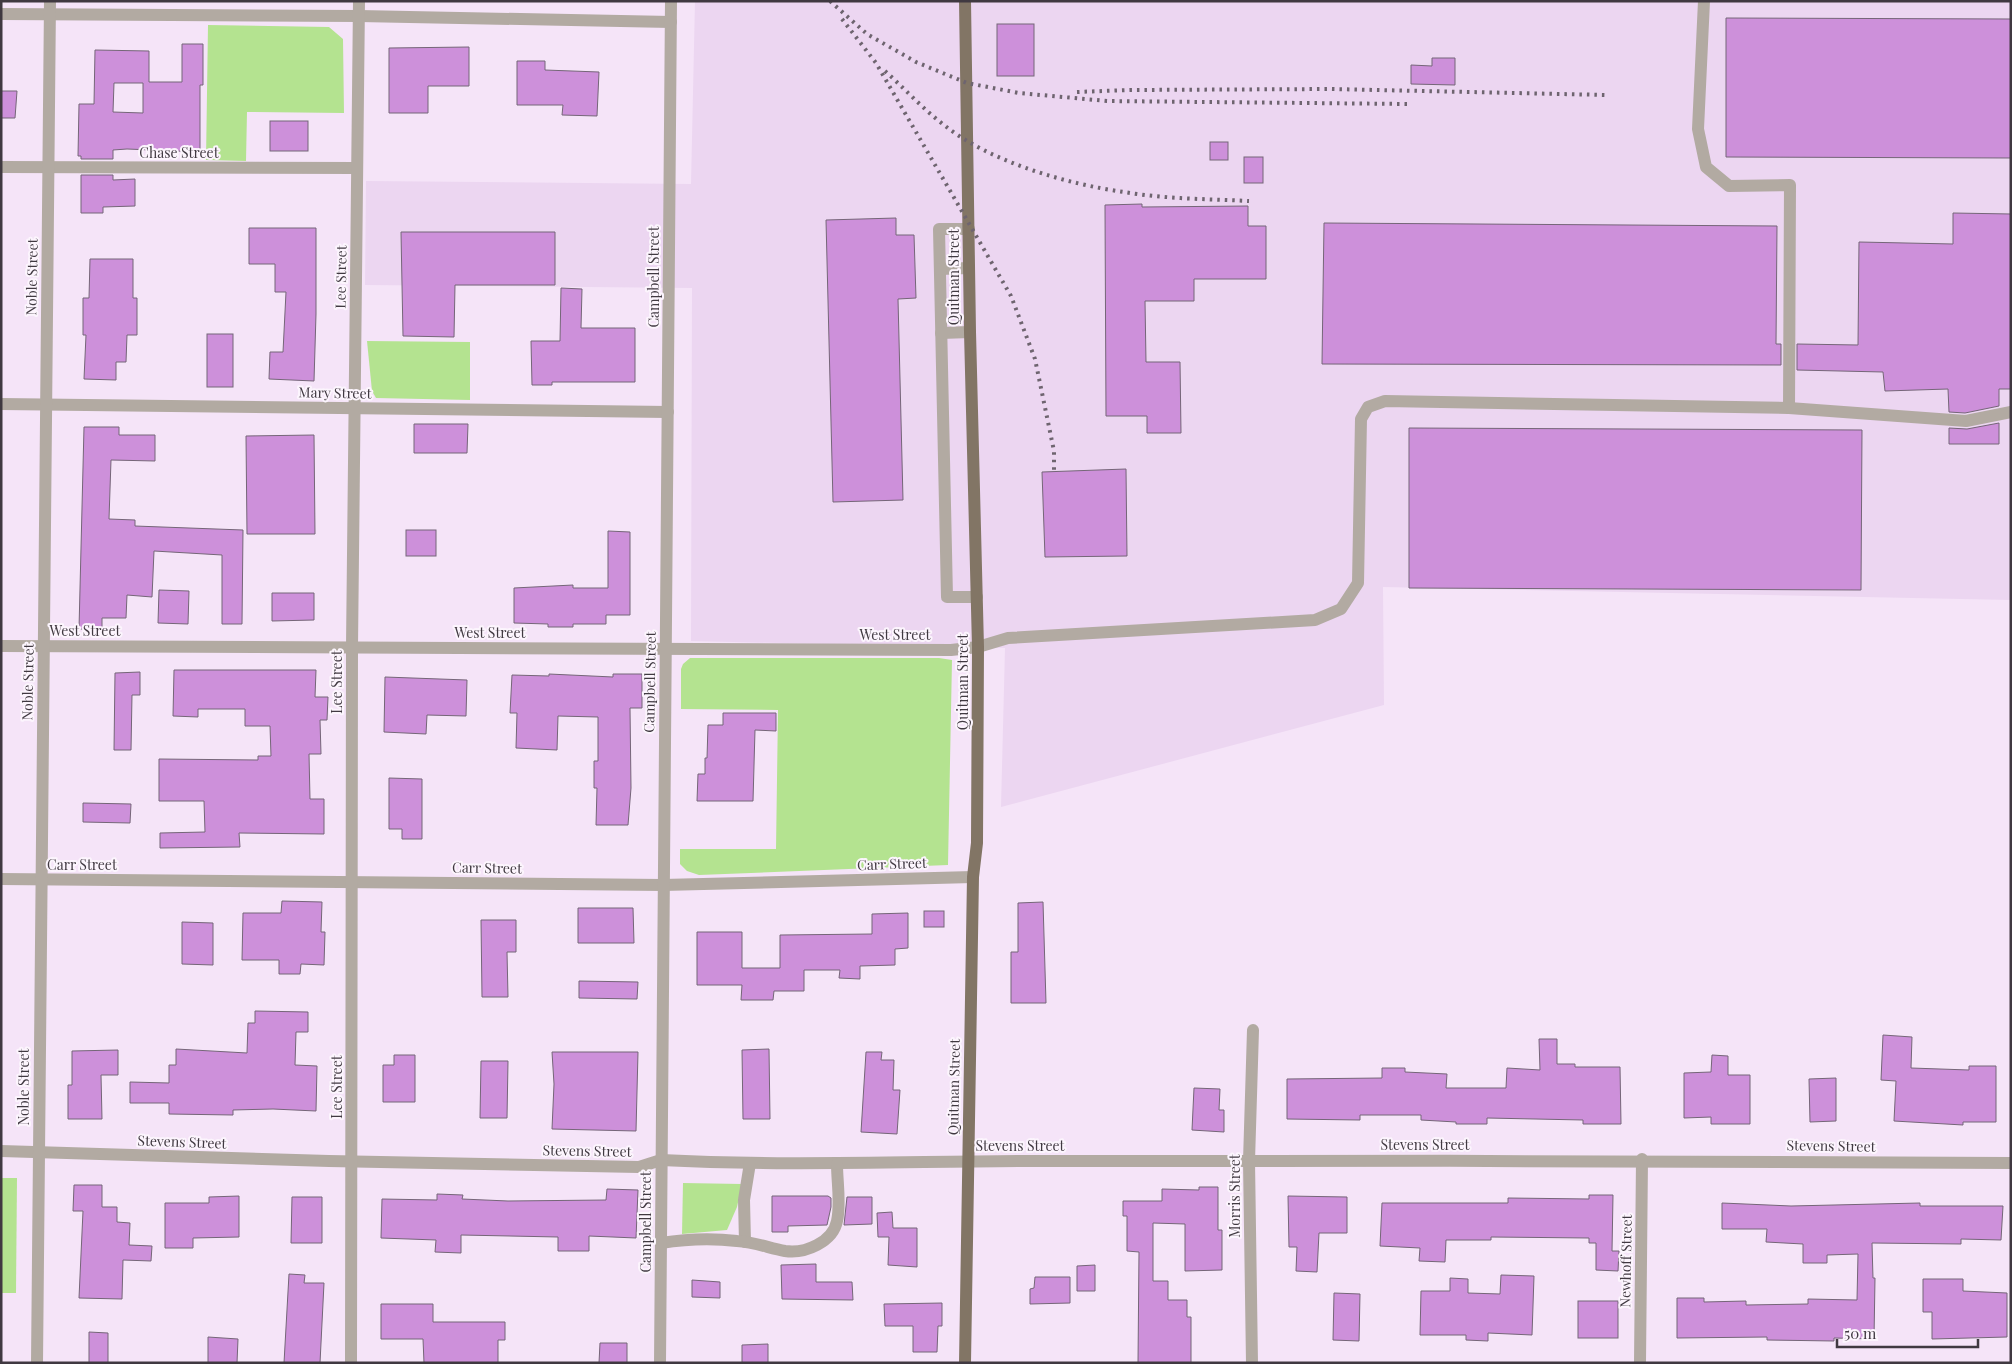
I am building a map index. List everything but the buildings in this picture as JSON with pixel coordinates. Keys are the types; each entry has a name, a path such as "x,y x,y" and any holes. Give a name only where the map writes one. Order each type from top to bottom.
{"main road":[{"name":"Quitman Street","path":"965,1 970,332 978,647 977,843 973,877 965,1363"}],"street":[{"name":"Noble Street","path":"37,1363 50,1"},
{"name":"Lee Street","path":"351,1363 352,647 359,1"},
{"name":"Campbell Street","path":"660,1363 671,1"},
{"path":"1704,1 1698,129 1706,167 1729,186 1790,185 1789,408"},
{"path":"1,14 359,16 671,22"},
{"name":"Chase Street","path":"1,167 357,168"},
{"path":"969,229 939,229 941,333 947,597 977,597"},
{"path":"940,269 969,268"},
{"path":"941,333 970,332"},
{"name":"West Street","path":"1,646 951,650 978,647 1008,638 1315,620 1341,609 1358,583 1361,419 1368,407 1385,400 1789,408 1966,421 2011,412"},
{"name":"Mary Street","path":"1,404 668,412"},
{"name":"Carr Street","path":"1,879 663,885 973,877"},
{"name":"Morris Street","path":"1252,1363 1249,1161 1253,1030"},
{"name":"Stevens Street","path":"1,1151 351,1162 639,1167 661,1160 837,1164 968,1160 1642,1160 2011,1163"},
{"name":"Newhoff Street","path":"1640,1363 1642,1160"},
{"path":"745,1242 744,1200 750,1163"},
{"path":"661,1243 681,1240 745,1242 787,1251 816,1247 831,1235 837,1222 837,1164"}],"shaded area":[{"path":"695,1 2011,1 2011,600 1383,587 1384,705 1001,807 1005,648 691,641 692,288 365,285 366,181 691,184"}],"green space":[{"path":"208,25 329,27 343,39 344,113 247,112 246,161 206,160"},
{"path":"367,341 470,342 470,400 376,398 372,391"},
{"path":"690,658 939,658 952,660 948,865 699,875 687,871 680,864 680,849 776,849 778,710 681,709 681,669 683,664"},
{"path":"1,1178 17,1178 16,1293 1,1293"},
{"path":"683,1183 742,1184 737,1207 727,1230 682,1234"}],"railway":[{"path":"830,1 867,34 916,62 967,83 1019,93 1107,101 1407,104"},
{"path":"842,19 876,63 1011,296 1035,359 1054,451 1054,470"},
{"path":"885,71 944,125 963,138 984,150 1030,169 1078,183 1139,194 1249,201"},
{"path":"1077,92 1331,89 1607,95"}]}
